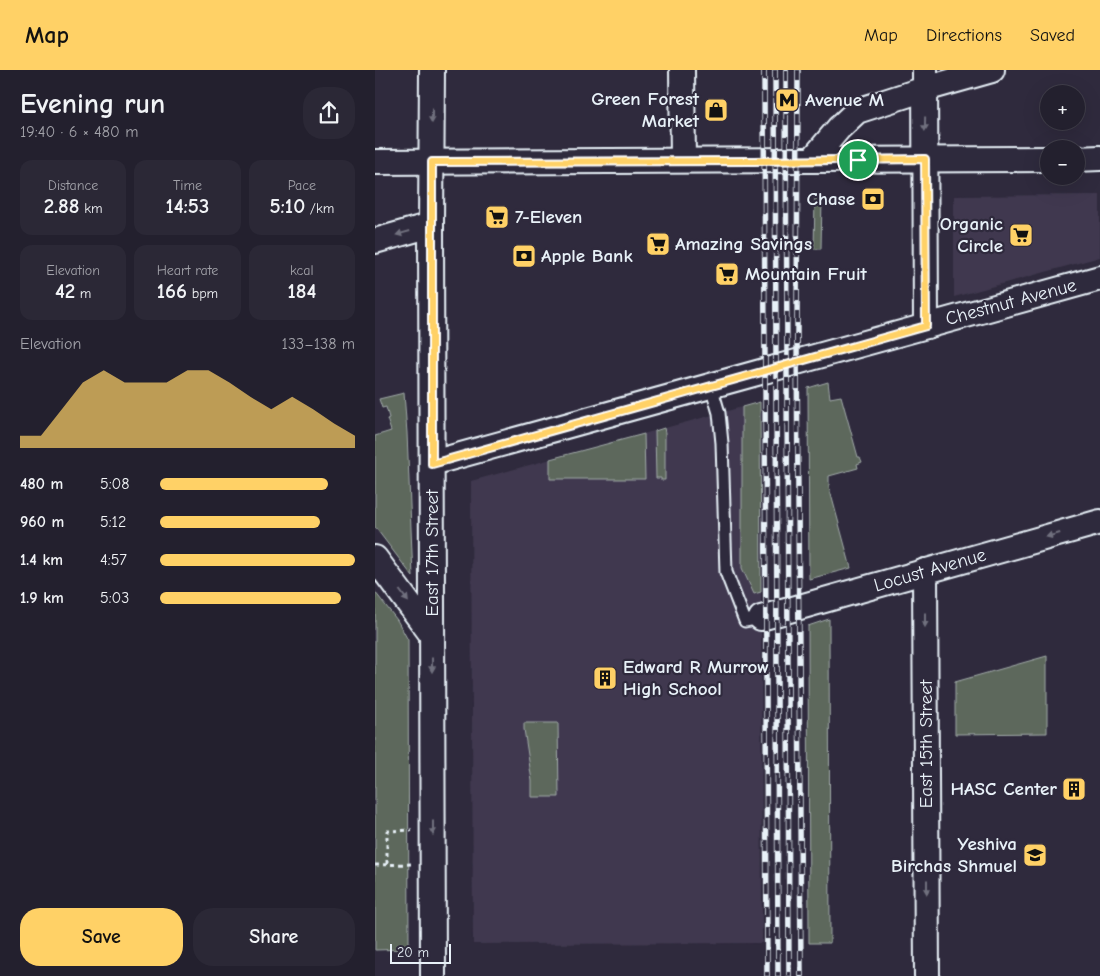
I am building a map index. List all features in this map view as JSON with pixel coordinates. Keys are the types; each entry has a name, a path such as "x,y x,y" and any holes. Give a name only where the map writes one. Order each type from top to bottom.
{"street":[{"name":"East 17th Street","path":"431,70 433,976"},
{"path":"682,70 683,160"},
{"path":"812,160 857,110 925,79 992,70"},
{"path":"925,79 926,326"},
{"path":"1085,159 1100,158"},
{"path":"375,162 1040,159"},
{"path":"375,241 431,225"},
{"name":"Chestnut Avenue","path":"432,464 1100,278"},
{"name":"Locust Avenue","path":"761,618 1100,522"},
{"path":"375,558 432,635"},
{"name":"East 15th Street","path":"925,571 927,976"}],"lane":[{"path":"711,386 719,413 722,443 726,572 745,621 761,618"}],"path":[{"path":"387,864 387,830 412,830"},
{"path":"375,865 412,864"}],"shaded area":[{"path":"1100,195 1100,257 954,297 954,196"},
{"name":"Edward R Murrow High School","path":"742,407 742,568 754,594 761,592 762,943 473,944 471,481"}],"green space":[{"path":"815,198 822,198 821,249 814,249"},
{"path":"828,382 830,398 841,396 858,457 860,457 862,462 857,464 858,468 829,476 829,487 851,568 809,579 808,388"},
{"path":"404,393 413,577 375,527 375,436 391,431 386,407 382,408 379,399"},
{"path":"760,402 761,592 754,594 742,568 742,407"},
{"path":"664,428 665,480 661,480 661,478 656,478 655,431"},
{"path":"644,434 645,479 550,479 550,459"},
{"path":"375,592 397,620 408,640 409,949 375,950"},
{"path":"829,619 830,943 809,943 808,626"},
{"path":"1047,656 1047,733 955,734 955,682"},
{"path":"524,723 558,723 559,797 532,797 532,781"}],"railway":[{"path":"764,70 767,976"},
{"path":"775,70 778,976"},
{"path":"786,70 789,976"},
{"path":"798,70 797,336 801,976"}],"place":[{"name":"Avenue M","path":"787,100"},
{"name":"Green Forest Market","path":"716,110"},
{"name":"Chase","path":"873,199"},
{"name":"7-Eleven","path":"497,217"},
{"name":"Organic Circle","path":"1021,235"},
{"name":"Amazing Savings","path":"658,244"},
{"name":"Apple Bank","path":"524,256"},
{"name":"Mountain Fruit","path":"727,274"},
{"name":"Edward R Murrow High School","path":"605,678"},
{"name":"HASC Center","path":"1074,789"},
{"name":"Yeshiva Birchas Shmuel","path":"1035,855"}],"route":[{"path":"925,159 926,326 432,464 432,162 858,160 925,159"}]}
